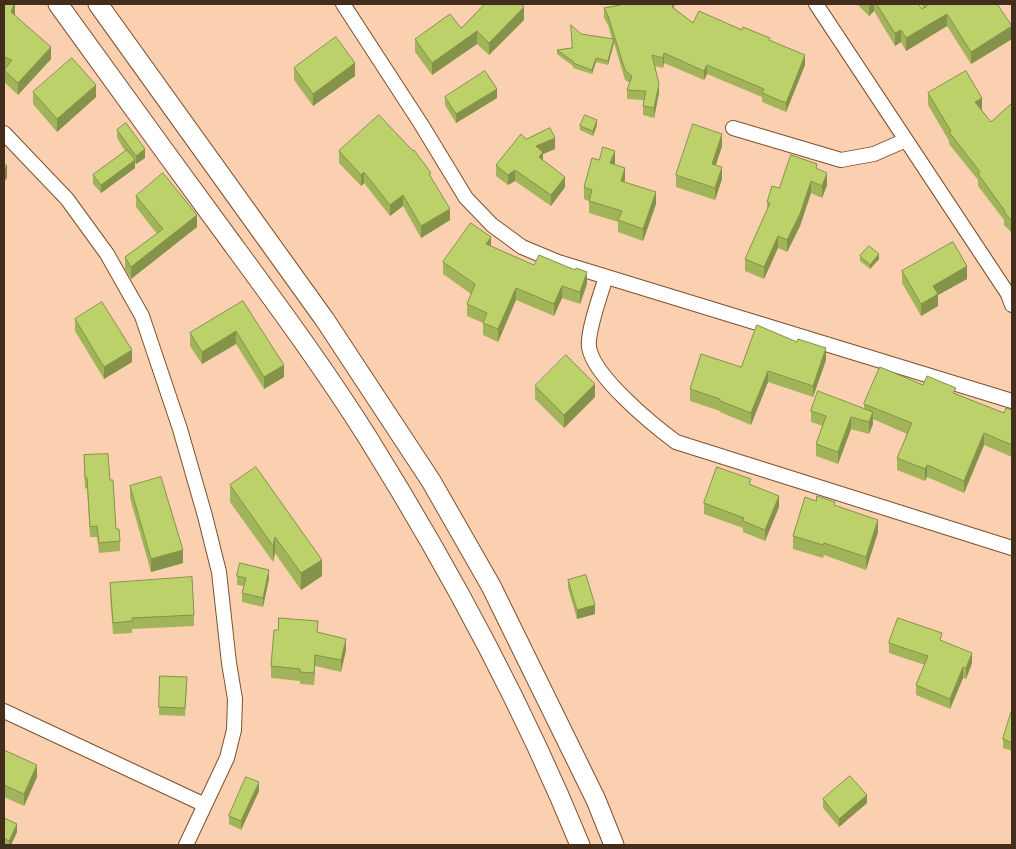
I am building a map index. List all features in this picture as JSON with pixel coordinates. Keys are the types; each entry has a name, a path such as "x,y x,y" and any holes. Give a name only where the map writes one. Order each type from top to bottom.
{"main road":[{"path":"58,4 292,326 368,438 449,574 506,681 580,845"},
{"path":"98,4 325,320 431,481 491,586 596,800 614,845"}],"street":[{"path":"343,4 421,124 466,198 492,225 522,247 558,262 1012,402"},
{"path":"816,4 1008,294 1012,305"},
{"path":"733,128 841,160 874,154 906,140"},
{"path":"4,133 67,199 107,254 142,316 180,429 219,572 235,699 234,730 227,758 186,845"},
{"path":"606,277 592,325 589,348 601,372 648,420 676,442 1012,548"},
{"path":"4,711 205,804"}],"building":[{"path":"4,4 14,4 11,12 51,47 18,83 4,70 12,60 4,57"},
{"path":"485,4 521,4 524,7 489,43 477,31 432,63 415,39 450,14 461,28"},
{"path":"621,4 673,4 672,7 693,23 699,11 742,30 743,27 770,38 769,40 805,55 786,103 762,93 764,89 707,65 704,71 664,53 663,58 652,55 659,84 654,108 643,106 646,91 627,90 632,76 625,70 604,8"},
{"path":"877,4 918,4 922,9 927,6 926,4 997,4 1012,26 971,52 947,14 906,38 901,30 895,33"},
{"path":"571,25 581,34 614,39 608,61 596,58 592,70 573,63 557,50 572,48"},
{"path":"336,37 355,63 313,94 294,68"},
{"path":"72,58 96,85 57,119 33,92"},
{"path":"485,71 497,89 456,114 445,97"},
{"path":"966,71 982,98 975,102 991,122 1012,103 1012,221 978,174 980,172 949,132 951,131 928,93"},
{"path":"379,115 414,150 431,173 429,174 450,209 421,226 403,195 390,205 364,172 361,175 339,151"},
{"path":"585,115 597,120 593,131 580,126"},
{"path":"126,123 145,149 136,156 117,130"},
{"path":"693,124 722,134 712,164 722,167 715,188 676,175"},
{"path":"550,128 555,138 536,146 543,152 539,157 565,177 551,195 515,170 508,175 496,165 521,134 526,139"},
{"path":"603,147 615,151 610,163 625,168 621,181 656,192 643,229 618,220 622,211 589,201 592,190 584,187 592,158 599,160"},
{"path":"127,150 135,160 101,185 93,175"},
{"path":"791,155 817,164 816,168 827,173 822,186 811,181 800,214 787,240 778,236 764,267 745,259 770,203 767,202 772,186 779,188"},
{"path":"163,173 197,215 131,267 125,257 163,229 136,196"},
{"path":"471,223 491,237 486,244 534,265 539,255 575,270 576,268 587,272 580,292 562,286 554,304 516,288 498,329 483,323 487,313 467,304 475,284 443,262"},
{"path":"953,242 967,266 933,286 938,294 921,304 902,271"},
{"path":"869,246 879,254 870,265 860,256"},
{"path":"243,301 284,365 264,377 236,331 202,352 190,333"},
{"path":"102,302 132,350 104,367 75,319"},
{"path":"757,325 797,342 798,339 826,348 813,386 768,371 751,413 720,401 720,399 690,389 701,354 741,367"},
{"path":"566,355 595,384 564,415 535,386"},
{"path":"880,367 923,385 927,376 956,388 953,393 1004,413 1006,408 1012,410 1012,445 984,433 964,481 927,465 925,469 897,458 912,423 864,404"},
{"path":"818,391 873,412 869,422 851,417 838,452 816,444 826,416 811,411"},
{"path":"108,454 110,480 113,480 116,529 119,529 120,541 99,543 97,526 90,527 84,455"},
{"path":"256,467 322,560 301,573 275,537 273,546 230,485"},
{"path":"717,467 751,479 749,484 779,496 765,530 743,521 744,518 704,503"},
{"path":"161,477 183,550 151,559 130,486"},
{"path":"817,496 835,502 834,505 878,520 866,557 824,543 823,545 793,536 805,497 816,501"},
{"path":"240,563 269,570 263,598 242,593 246,578 237,576"},
{"path":"586,575 595,605 577,610 568,580"},
{"path":"192,577 194,615 132,618 132,621 113,623 110,583"},
{"path":"279,618 318,621 317,632 346,639 341,660 315,655 314,673 300,672 300,669 271,666 274,630 278,630"},
{"path":"898,618 942,633 940,640 972,653 966,668 963,667 950,699 916,685 928,656 889,643"},
{"path":"160,676 187,677 185,708 159,707"},
{"path":"1012,714 1012,743 1003,739"},
{"path":"4,750 37,765 24,794 4,785"},
{"path":"850,776 867,795 839,819 823,799"},
{"path":"246,777 259,782 241,821 229,816"},
{"path":"4,818 17,824 9,841 4,838"}]}
